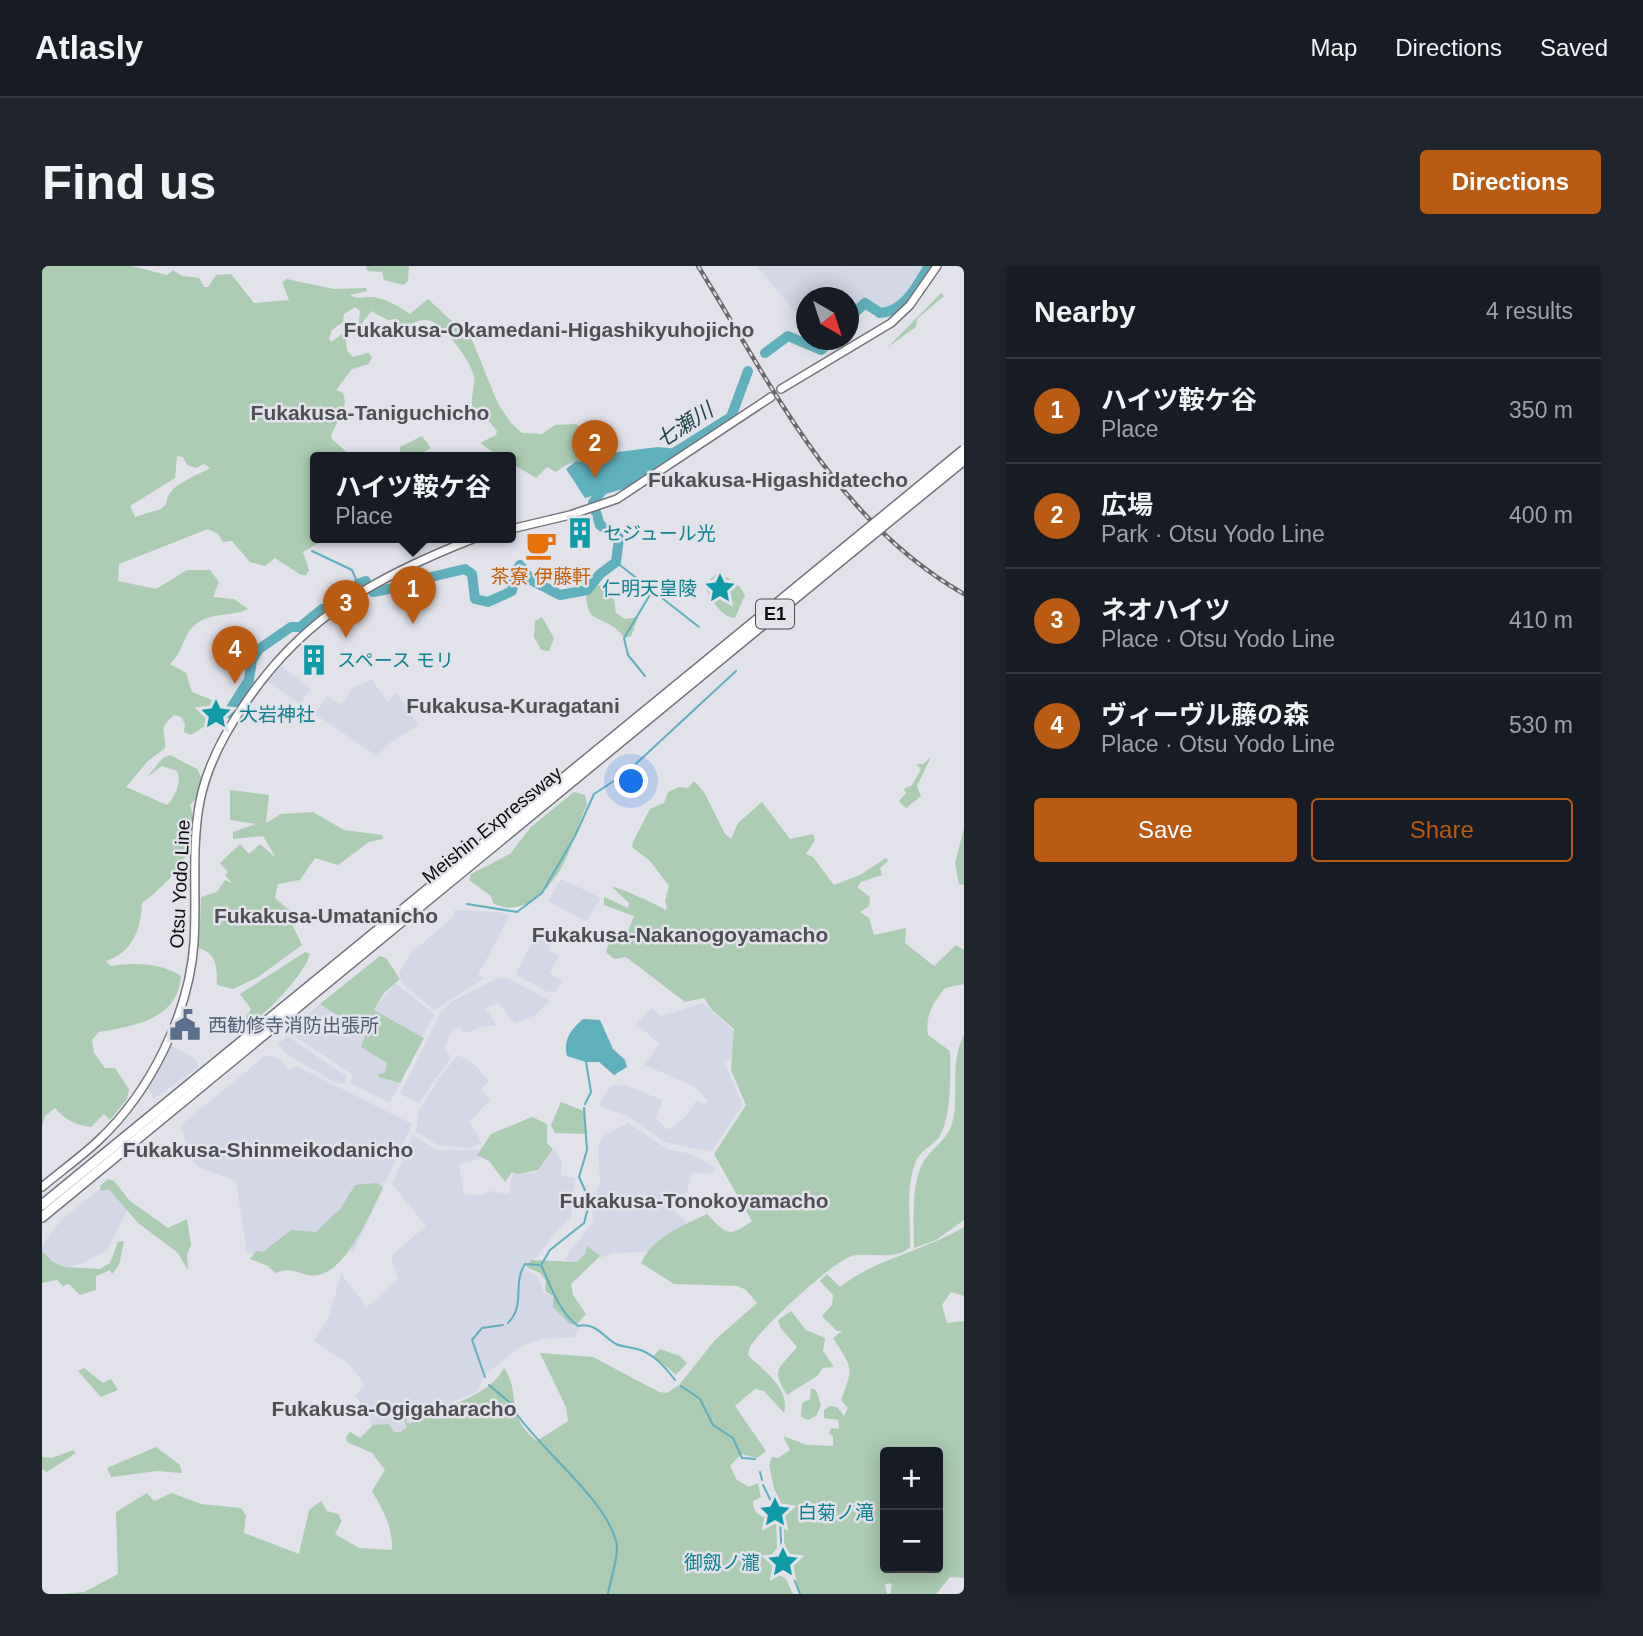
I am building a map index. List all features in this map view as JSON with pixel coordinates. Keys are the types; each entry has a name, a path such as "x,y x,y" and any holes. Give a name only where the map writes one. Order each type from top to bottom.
{"highway":[{"name":"Meishin Expressway","path":"42,1217 849,549 964,450"},
{"name":"Meishin Expressway","path":"42,1205 849,549 964,460"}],"main road":[{"path":"781,389 891,323 910,305 937,266"},
{"path":"516,528 594,508 617,499 771,397"},
{"name":"Otsu Yodo Line","path":"42,1187 113,1125 142,1087 168,1038 186,989 194,948 196,839 201,799 221,744 258,684 287,649 340,603 377,580 463,543"}],"shaded area":[{"path":"757,266 927,266 901,303 880,312 865,302 859,307 859,287 796,287 796,313"},
{"path":"281,666 311,689 300,704 267,681"},
{"path":"372,680 388,702 397,693 418,725 391,742 377,756 315,714 327,696 342,705 352,688"},
{"path":"561,879 601,898 586,921 548,901"},
{"path":"454,910 510,915 478,975 485,978 434,1010 401,982 399,973 411,953 455,916"},
{"path":"542,925 552,930 554,937 548,950 559,956 550,973 562,981 556,991 548,992 515,974"},
{"path":"498,978 508,978 550,1001 535,1015 515,1023 498,1003 485,1008 497,1026 484,1026 465,1033 459,1027 452,1030 444,1048 451,1057 419,1103 400,1094 441,1012 453,1001"},
{"path":"395,983 433,1013 434,1016 422,1037 374,1010"},
{"path":"703,1003 742,1039 748,1057 724,1061 743,1105 711,1152 665,1142 628,1116 599,1106 610,1086 625,1085 662,1100 656,1119 669,1130 686,1116 696,1101 707,1104 708,1101 694,1086 644,1065 660,1044 636,1024 652,1008 661,1016"},
{"path":"320,1004 367,1034 362,1047 389,1062 386,1077 400,1084 390,1103 350,1083 353,1075 287,1031"},
{"path":"287,1036 346,1076 346,1083 336,1083 288,1055 278,1044"},
{"path":"171,1046 196,1059 199,1067 154,1098 148,1088"},
{"path":"266,1055 279,1059 290,1070 296,1066 412,1124 354,1251 283,1265 247,1252 236,1181 200,1168 191,1160 181,1125"},
{"path":"458,1055 474,1064 489,1081 481,1089 490,1100 469,1122 482,1143 470,1148 437,1145 416,1131 419,1111 440,1077"},
{"path":"628,1123 667,1149 691,1154 715,1168 710,1174 692,1172 687,1192 667,1203 686,1222 687,1229 651,1252 613,1253 580,1265 564,1259 593,1222 592,1196 600,1185 598,1148 602,1137"},
{"path":"413,1135 437,1150 484,1150 480,1159 459,1164 464,1194 482,1196 489,1191 509,1194 513,1171 536,1173 544,1159 555,1150 562,1162 561,1176 575,1178 571,1217 537,1257 522,1267 538,1277 544,1293 555,1298 570,1322 580,1325 575,1337 541,1339 520,1347 485,1375 477,1392 437,1408 411,1431 396,1434 373,1430 367,1408 355,1396 365,1385 349,1364 314,1341 328,1319 341,1274 367,1307 398,1280 391,1256 426,1226 392,1184"},
{"path":"105,1185 129,1208 107,1250 81,1264 65,1268 53,1264 42,1252 42,1246 62,1219"}],"green space":[{"path":"42,266 131,266 167,275 173,270 182,276 199,278 204,287 208,287 216,275 231,274 254,303 289,300 282,282 287,279 334,289 366,288 367,291 350,295 357,298 382,299 410,314 428,299 472,340 498,404 511,423 522,433 542,434 555,425 576,424 593,439 601,460 569,464 556,472 547,467 536,478 516,466 516,452 493,452 480,443 496,435 497,431 488,420 488,412 479,408 474,410 472,371 457,346 443,330 437,324 426,320 400,328 397,319 388,320 371,311 358,329 360,311 355,307 344,314 343,322 332,330 329,339 331,342 345,332 347,351 353,357 368,353 372,357 369,364 352,369 336,390 343,393 345,400 343,412 331,438 346,452 310,452 310,543 319,543 303,552 309,570 306,575 301,575 275,558 265,566 250,562 232,541 223,542 218,534 208,529 119,564 118,581 156,589 187,570 210,570 219,582 213,597 234,599 248,609 202,620 191,628 170,664 186,673 192,692 212,700 217,711 214,720 191,735 184,732 185,724 181,717 174,715 164,728 165,748 148,761 126,787 167,805 177,789 177,771 162,766 147,777 163,758 170,755 197,769 203,780 198,796 190,805 193,835 183,861 165,884 142,903 140,922 129,946 106,961 111,966 129,964 165,968 181,976 178,991 172,1002 152,1018 127,1027 99,1032 92,1040 94,1053 105,1068 115,1068 129,1089 127,1099 110,1120 104,1114 91,1127 86,1126 67,1119 55,1108 45,1116 42,1126","holes":["177,456 183,457 187,465 196,468 204,464 210,468 177,486 161,509 135,517 130,506 175,478"]},
{"path":"366,266 409,266 408,281 403,285 384,280 382,272 367,271"},
{"path":"941,293 944,296 917,319 916,327 888,347"},
{"path":"422,436 431,448 424,452 400,452 400,447"},
{"path":"719,572 740,587 745,595 735,618 720,610 706,589 705,584"},
{"path":"603,585 614,600 616,613 625,619 638,617 631,636 625,638 614,627 590,612 586,593 595,586"},
{"path":"542,617 554,638 549,651 541,650 534,637 535,621"},
{"path":"931,757 917,786 921,796 906,808 899,801 906,793 904,789 912,785 921,769 916,764 923,764"},
{"path":"694,781 704,792 725,834 731,839 738,823 762,802 790,839 813,834 815,840 806,854 813,857 834,885 860,875 886,858 888,861 880,868 882,875 861,882 857,887 870,897 869,906 860,912 869,918 874,935 906,928 905,943 934,966 956,945 964,950 964,984 945,988 929,1015 928,1035 950,1051 949,1096 943,1130 918,1157 913,1171 910,1193 910,1247 897,1254 859,1255 843,1260 798,1296 750,1347 748,1355 780,1388 785,1404 784,1413 764,1391 755,1389 735,1406 766,1451 757,1458 741,1454 730,1466 737,1480 749,1487 758,1483 761,1497 753,1501 757,1513 768,1521 776,1515 777,1548 770,1557 776,1566 776,1573 786,1579 793,1594 60,1594 84,1592 118,1574 116,1512 147,1493 154,1501 172,1493 201,1504 241,1508 246,1515 244,1533 299,1554 309,1510 321,1501 327,1511 338,1514 342,1521 335,1534 359,1548 392,1550 389,1526 372,1491 385,1470 372,1453 347,1442 346,1437 350,1432 360,1438 373,1425 389,1424 394,1432 401,1432 407,1427 403,1418 406,1417 407,1423 411,1424 417,1413 438,1409 477,1394 497,1378 504,1368 512,1386 521,1423 537,1441 568,1421 566,1407 540,1353 593,1357 659,1392 667,1393 679,1385 715,1340 757,1303 746,1290 738,1286 674,1284 641,1263 661,1239 707,1214 718,1226 732,1232 752,1221 714,1154 746,1105 731,1070 734,1029 712,1010 704,998 685,1002 626,957 614,959 606,952 615,933 622,937 628,931 634,916 604,905 604,897 628,908 629,903 612,887 665,910 667,908 665,901 669,886 650,861 632,847 633,842 650,809 664,803 668,792 679,787 688,788"},
{"path":"230,790 269,795 266,823 281,814 313,812 344,830 382,835 383,839 369,842 338,865 315,858 300,880 278,884 275,898 296,916 292,924 302,945 258,977 233,989 217,985 215,962 199,948 201,897 217,892 225,880 232,883 225,875 228,872 220,863 240,844 249,854 260,844 276,858 263,836 233,839 233,832 256,824 230,820"},
{"path":"574,792 585,795 587,805 567,856 555,877 528,903 505,907 493,903 491,896 469,880 471,874 510,854 531,827"},
{"path":"964,828 964,885 959,884 955,863"},
{"path":"305,952 310,954 307,963 291,985 269,1009 239,1029 251,1009 240,994"},
{"path":"380,956 386,958 400,979 384,993 374,1010 424,1038 400,1083 379,1077 378,1074 385,1073 387,1063 361,1047 366,1034 320,1004"},
{"path":"964,1035 964,1220 936,1240 914,1248 914,1206 918,1176 924,1161 951,1127 955,1105 955,1070 959,1046"},
{"path":"561,1102 584,1111 587,1134 555,1133 551,1125"},
{"path":"532,1117 547,1124 547,1143 553,1149 538,1170 518,1174 512,1172 505,1182 489,1161 477,1155 491,1134"},
{"path":"108,1179 114,1181 130,1201 168,1228 187,1219 191,1245 187,1255 188,1270 178,1253 138,1223 109,1189 101,1191 100,1186"},
{"path":"377,1183 383,1188 365,1225 348,1252 328,1271 318,1275 288,1270 275,1273 268,1266 250,1259 256,1251 263,1252 291,1230 316,1232 341,1208 355,1185"},
{"path":"964,1227 964,1296 951,1292 942,1305 947,1323 964,1321 964,1578 950,1577 936,1594 890,1594 892,1585 889,1583 885,1585 887,1594 800,1594 784,1555 784,1521 779,1511 769,1465 772,1457 778,1458 790,1450 783,1436 807,1445 833,1446 833,1437 829,1433 831,1428 839,1429 838,1420 824,1418 824,1410 830,1406 837,1407 844,1416 848,1408 841,1400 849,1367 833,1338 842,1331 837,1331 822,1316 832,1305 833,1295 820,1281 827,1274 840,1287 869,1269"},
{"path":"124,1241 119,1265 112,1274 110,1270 96,1276 96,1290 80,1295 69,1284 63,1286 57,1280 42,1283 42,1251 53,1262 64,1267 100,1269 110,1263 118,1242"},
{"path":"587,1246 600,1256 571,1284 573,1295 586,1314 576,1325 570,1324 553,1307 553,1296 545,1291 546,1281 540,1273 526,1267 531,1260 577,1262 585,1254"},
{"path":"791,1311 806,1330 825,1338 823,1351 834,1367 823,1368 817,1376 787,1395 779,1379 779,1369 797,1347 780,1327 778,1320"},
{"path":"660,1349 680,1356 687,1363 676,1375 653,1356"},
{"path":"84,1368 103,1383 111,1379 118,1390 101,1397 78,1371"},
{"path":"811,1388 816,1390 821,1405 816,1416 808,1420 801,1417 802,1403 810,1399"},
{"path":"156,1447 180,1465 182,1473 157,1471 111,1477 107,1468"},
{"path":"73,1450 76,1453 47,1472 42,1469 42,1457 52,1458"}],"water":[{"path":"658,447 678,449 681,454 627,488 605,494 599,500 592,496 585,498 566,469 576,461 594,464 618,452"},
{"path":"583,1019 600,1020 613,1049 625,1060 627,1067 614,1075 599,1062 586,1062 567,1056 569,1035"}],"waterway":[{"name":"七瀬川","path":"859,309 865,303 880,313 897,308 915,289 929,266"},
{"name":"七瀬川","path":"765,353 788,336 796,339"},
{"name":"七瀬川","path":"669,456 731,417 748,371"},
{"name":"七瀬川","path":"372,590 373,592 410,585 416,588 431,577 465,569 472,574 475,599 488,602 512,591 516,570 520,565 531,580 560,595 587,590 600,574 616,562 619,538 600,525 593,503 603,489"},
{"path":"312,551 352,570 358,584"},
{"path":"616,562 699,627"},
{"name":"七瀬川","path":"358,584 366,581"},
{"path":"645,676 628,655 624,638 651,593"},
{"name":"七瀬川","path":"220,713 228,713 249,680 252,660 259,649 291,627 300,627 322,609"},
{"path":"467,904 517,912 542,893 575,836 594,794 626,773 736,671"},
{"path":"585,1104 591,1092 586,1062"},
{"path":"584,1108 587,1150 579,1177 590,1201 584,1223 550,1250 541,1265 560,1306 571,1320 578,1326 594,1328 616,1344 648,1354 675,1380"},
{"path":"508,1323 516,1309 519,1279 525,1264 539,1265"},
{"path":"485,1377 472,1340 482,1328 503,1325"},
{"path":"489,1385 514,1406"},
{"path":"681,1386 700,1399 713,1425 733,1438 742,1458 755,1459"},
{"path":"516,1413 586,1492 610,1525 617,1546 608,1594"},
{"path":"760,1472 762,1480"},
{"path":"763,1485 780,1519 782,1561"},
{"path":"792,1574 800,1594"}],"railway":[{"path":"698,266 781,404 843,490 879,529 919,564 964,594"}],"place":[{"name":"広場","path":"595,478"},
{"name":"セジュール光","path":"580,533"},
{"name":"茶寮 伊藤軒","path":"541,545"},
{"name":"仁明天皇陵","path":"720,588"},
{"name":"ハイツ鞍ケ谷","path":"413,624"},
{"name":"ネオハイツ","path":"346,638"},
{"name":"スペース モリ","path":"314,660"},
{"name":"ヴィーヴル藤の森","path":"235,684"},
{"name":"大岩神社","path":"216,714"},
{"name":"西勧修寺消防出張所","path":"185,1025"},
{"name":"白菊ノ滝","path":"775,1512"},
{"name":"御劔ノ瀧","path":"783,1562"}],"district":[{"name":"Fukakusa-Okamedani-Higashikyuhojicho","path":"549,329"},
{"name":"Fukakusa-Taniguchicho","path":"370,412"},
{"name":"Fukakusa-Higashidatecho","path":"778,479"},
{"name":"Fukakusa-Kuragatani","path":"513,705"},
{"name":"Fukakusa-Umatanicho","path":"326,915"},
{"name":"Fukakusa-Nakanogoyamacho","path":"680,934"},
{"name":"Fukakusa-Shinmeikodanicho","path":"268,1149"},
{"name":"Fukakusa-Tonokoyamacho","path":"694,1200"},
{"name":"Fukakusa-Ogigaharacho","path":"394,1408"}]}
